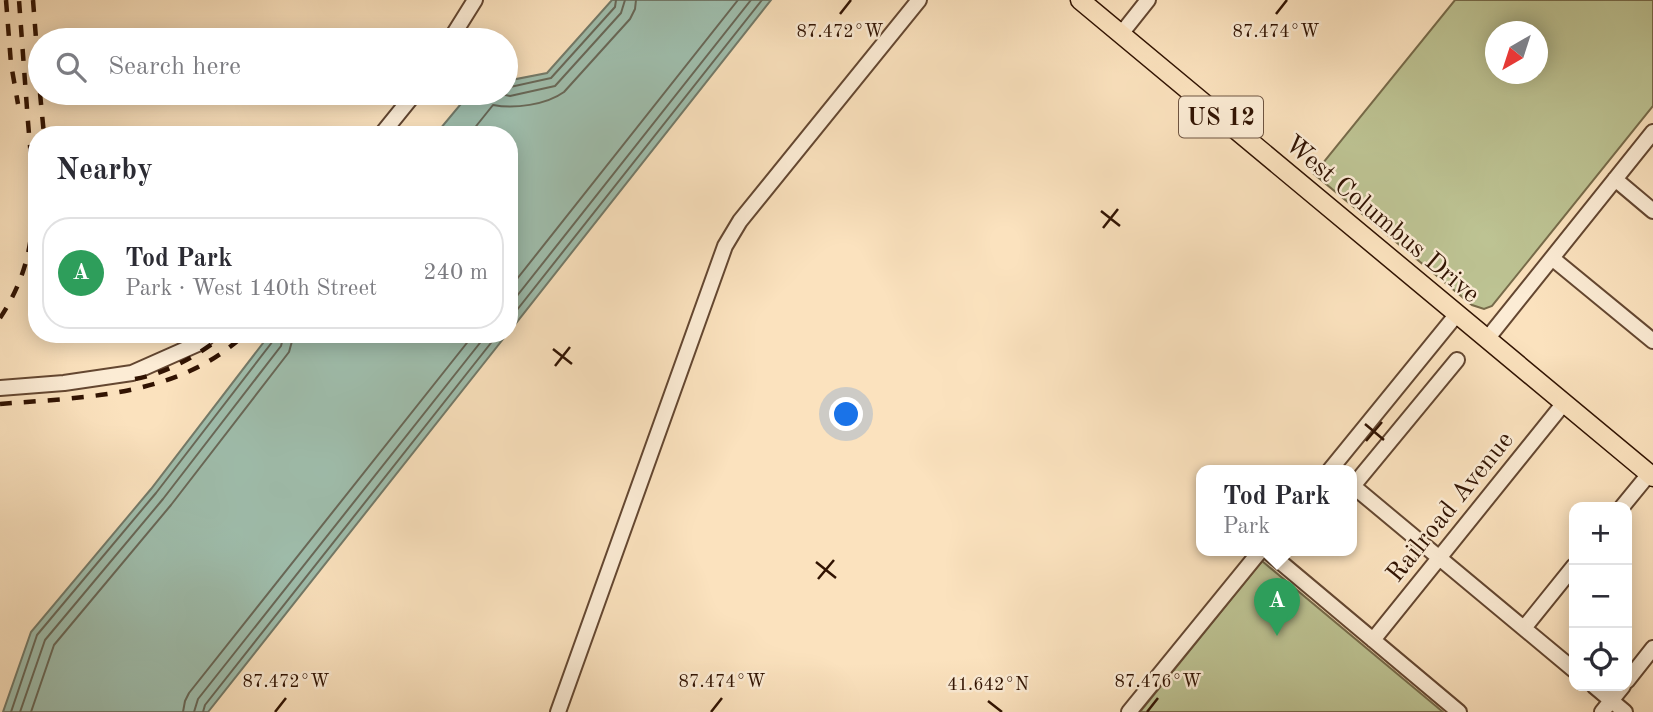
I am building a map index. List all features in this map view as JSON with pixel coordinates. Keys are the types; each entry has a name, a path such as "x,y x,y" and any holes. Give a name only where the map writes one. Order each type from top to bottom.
{"main road":[{"name":"West Columbus Drive","path":"1080,0 1651,476"}],"street":[{"path":"458,28 475,0"},
{"path":"558,712 725,246 740,221 919,0"},
{"path":"1121,34 1148,0"},
{"path":"388,126 405,105"},
{"path":"1487,339 1653,132"},
{"path":"1615,180 1653,211"},
{"path":"1552,258 1653,341"},
{"path":"1334,465 1457,314"},
{"path":"0,388 64,383 132,373 200,343"},
{"path":"1357,481 1457,360"},
{"name":"Railroad Avenue","path":"1373,640 1564,403"},
{"path":"1627,502 1651,476"},
{"path":"1357,489 1569,666"},
{"path":"1129,712 1258,556"},
{"path":"1270,556 1459,712"},
{"path":"1524,628 1569,572"},
{"path":"1632,675 1653,648"},
{"path":"1619,691 1606,706 1625,712"}],"green space":[{"path":"1455,0 1653,0 1653,106 1492,306 1484,309 1472,305 1314,174"},
{"path":"1262,561 1443,712 1140,712"}],"water":[{"path":"612,0 771,0 518,321 518,126 442,126 460,105 518,105 518,79 547,73"},
{"path":"263,343 500,343 208,712 3,712 31,632 151,489"}],"railway":[{"path":"6,0 11,64 18,104"},
{"path":"19,0 28,126"},
{"path":"33,0 35,28"},
{"path":"41,105 43,126"},
{"path":"0,318 14,294 28,251"},
{"path":"135,379 183,362 213,343"},
{"path":"0,404 97,395 161,382 191,371 234,343"}],"place":[{"name":"Tod Park","path":"1277,636"}]}
